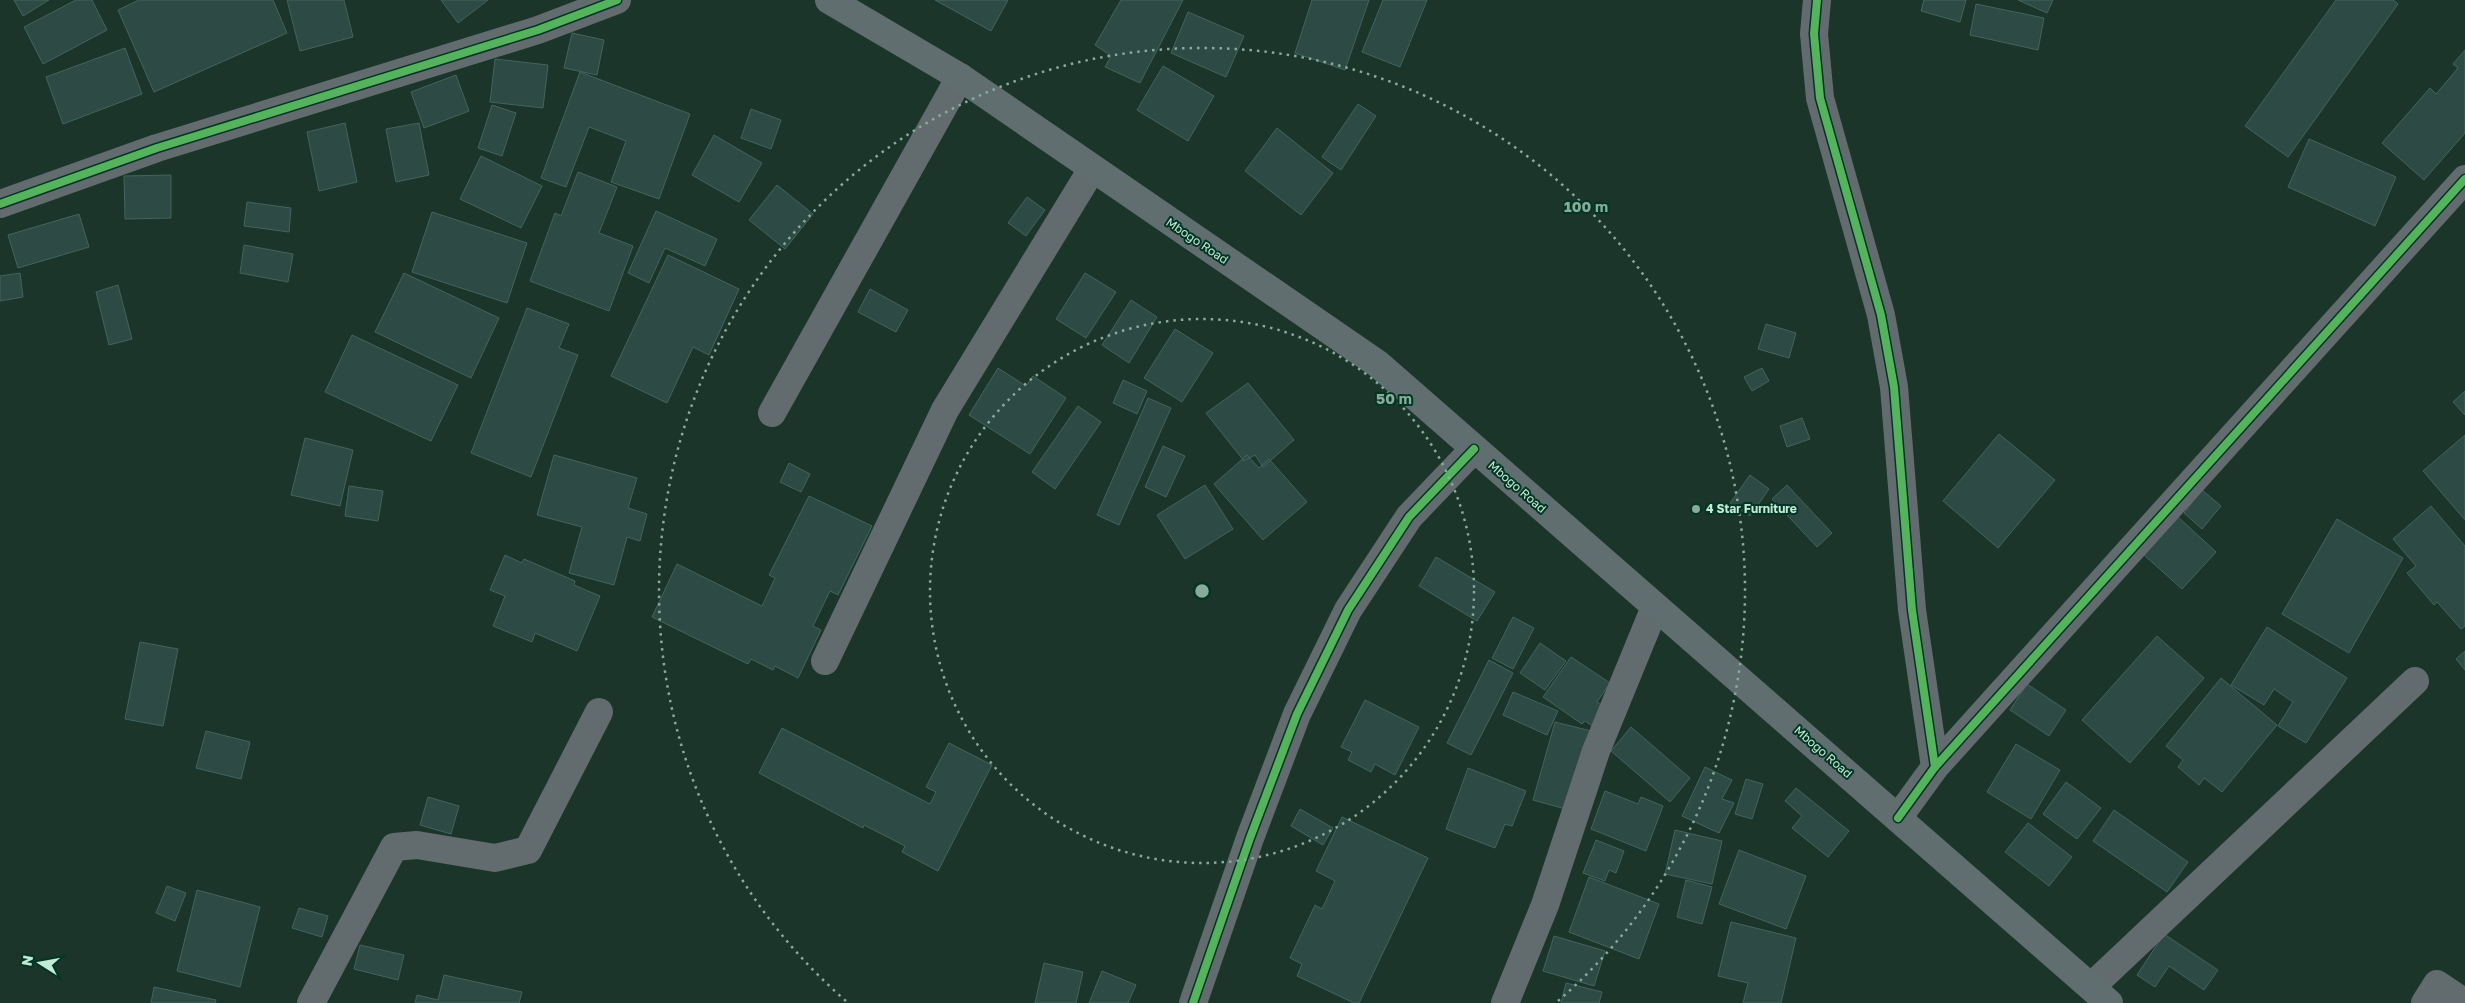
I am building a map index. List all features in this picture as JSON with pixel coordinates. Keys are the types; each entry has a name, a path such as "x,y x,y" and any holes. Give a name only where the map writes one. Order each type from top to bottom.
{"main road":[{"name":"Mbogo Road","path":"829,0 960,77 1378,364 2100,995"}],"street":[{"path":"0,204 157,148 538,30 617,0"},
{"path":"1817,0 1814,34 1820,98 1881,315 1894,388 1912,610 1935,767"},
{"path":"772,413 960,77"},
{"path":"825,661 945,410 1092,169"},
{"path":"1898,818 1935,767 2465,179"},
{"path":"1193,1003 1250,838 1297,714 1348,610 1410,518 1474,449"},
{"path":"1505,1003 1545,905 1596,751 1654,607"},
{"path":"2100,995 2415,681"},
{"path":"311,1003 394,847 417,845 495,858 528,850 599,712"},
{"path":"2425,1003 2437,984 2465,1003"}],"building":[{"path":"14,0 49,0 23,16"},
{"path":"76,0 92,0 107,30 43,64 24,27"},
{"path":"139,0 273,0 287,33 154,92 118,10"},
{"path":"287,0 344,0 353,37 300,51"},
{"path":"441,0 488,0 458,23"},
{"path":"935,0 1008,0 991,31"},
{"path":"1121,0 1183,0 1140,83 1105,67 1111,56 1095,45"},
{"path":"1312,0 1369,0 1345,70 1295,53"},
{"path":"1383,0 1427,0 1400,67 1362,52"},
{"path":"1924,0 1966,0 1960,22 1921,11"},
{"path":"2018,0 2053,0 2047,13"},
{"path":"2336,0 2393,0 2398,4 2288,157 2245,126"},
{"path":"1976,4 2044,18 2038,50 1970,35"},
{"path":"1188,12 1244,36 1226,77 1171,53"},
{"path":"572,33 604,40 597,75 564,68"},
{"path":"125,48 142,94 63,124 46,77"},
{"path":"2465,50 2465,133 2424,180 2382,143 2430,88 2436,94 2458,68 2453,64"},
{"path":"495,59 548,65 543,108 490,102"},
{"path":"1163,66 1214,96 1188,141 1137,110"},
{"path":"580,72 690,114 659,199 611,182 626,141 589,127 566,187 541,178"},
{"path":"456,75 469,111 424,128 411,92"},
{"path":"1358,104 1376,116 1341,170 1322,157"},
{"path":"492,105 516,113 502,156 478,148"},
{"path":"751,109 781,120 771,149 741,138"},
{"path":"345,123 357,182 319,191 307,132"},
{"path":"419,123 429,175 396,182 386,129"},
{"path":"1277,128 1333,173 1301,215 1245,171"},
{"path":"714,135 762,163 739,202 692,175"},
{"path":"2309,139 2396,177 2375,226 2288,187"},
{"path":"481,156 542,186 521,228 460,199"},
{"path":"578,172 617,187 599,233 633,246 609,311 530,281 555,213 561,216"},
{"path":"171,175 171,218 125,219 124,176"},
{"path":"777,185 813,214 785,249 749,220"},
{"path":"1027,197 1045,210 1026,236 1008,223"},
{"path":"247,202 291,208 289,232 244,226"},
{"path":"656,211 717,239 705,266 665,248 649,283 628,273"},
{"path":"432,212 527,243 507,303 412,272"},
{"path":"79,214 89,247 18,268 8,235"},
{"path":"244,245 293,254 288,282 240,273"},
{"path":"668,255 739,289 709,355 693,347 667,403 611,376"},
{"path":"20,273 23,297 0,301 0,276"},
{"path":"404,273 499,318 471,378 375,332"},
{"path":"1085,273 1116,292 1086,338 1056,319"},
{"path":"118,285 132,339 109,345 96,292"},
{"path":"870,289 908,310 896,332 858,312"},
{"path":"1131,300 1157,317 1129,363 1102,345"},
{"path":"527,308 569,324 559,348 578,355 531,477 471,453"},
{"path":"1766,324 1796,333 1789,358 1758,349"},
{"path":"1175,329 1213,353 1182,402 1144,378"},
{"path":"352,335 458,385 431,441 325,392"},
{"path":"998,368 1026,386 1033,376 1066,398 1030,454 969,415"},
{"path":"1762,368 1769,381 1752,391 1744,377"},
{"path":"1123,380 1147,391 1137,414 1113,403"},
{"path":"1248,383 1294,440 1263,467 1255,455 1244,461 1206,413"},
{"path":"2465,391 2465,415 2453,402"},
{"path":"1148,398 1171,408 1119,525 1097,515"},
{"path":"1078,406 1101,422 1055,489 1032,472"},
{"path":"1802,418 1810,439 1787,447 1780,426"},
{"path":"1999,434 2055,480 1998,548 1943,501"},
{"path":"2465,435 2465,520 2423,471"},
{"path":"305,438 353,450 340,506 291,495"},
{"path":"1163,446 1185,456 1166,497 1145,487"},
{"path":"554,455 637,478 628,508 647,514 640,541 627,537 614,585 569,573 582,527 537,515"},
{"path":"1247,455 1259,468 1269,459 1307,502 1263,540 1214,484"},
{"path":"789,463 810,474 801,492 780,482"},
{"path":"1750,475 1769,489 1750,516 1730,503"},
{"path":"1205,485 1233,529 1185,559 1157,515"},
{"path":"1787,485 1832,533 1817,547 1772,499"},
{"path":"349,486 383,491 378,521 345,516"},
{"path":"2202,490 2221,506 2202,529 2184,513"},
{"path":"809,496 872,526 838,595 830,591 813,626 821,630 798,678 775,666 773,670 751,659 748,664 652,617 677,564 762,606 775,578 769,575"},
{"path":"2431,506 2465,546 2465,626 2461,629 2437,602 2434,605 2407,573 2416,566 2393,539"},
{"path":"2177,516 2216,552 2182,589 2144,555"},
{"path":"2337,519 2403,558 2349,653 2282,614"},
{"path":"505,555 522,563 524,559 575,581 574,585 600,596 577,651 535,633 532,642 493,626 505,596 490,590"},
{"path":"1436,557 1495,592 1477,621 1419,586"},
{"path":"1513,617 1534,628 1513,669 1492,658"},
{"path":"2267,627 2347,678 2306,743 2278,726 2293,702 2274,689 2264,705 2231,685"},
{"path":"2157,636 2204,678 2130,763 2082,720"},
{"path":"140,642 178,649 163,726 125,719"},
{"path":"1540,643 1566,661 1545,690 1520,673"},
{"path":"2465,651 2465,670 2456,659"},
{"path":"1571,657 1610,683 1597,702 1609,710 1597,729 1585,721 1582,724 1543,697"},
{"path":"1489,660 1513,673 1471,755 1447,743"},
{"path":"2221,678 2277,725 2222,792 2204,778 2199,785 2178,767 2183,760 2166,746"},
{"path":"2027,684 2066,710 2049,736 2010,710"},
{"path":"1513,692 1558,711 1547,735 1503,715"},
{"path":"1365,700 1419,727 1395,775 1375,764 1371,772 1348,760 1352,752 1341,747"},
{"path":"1555,722 1591,731 1569,810 1533,800"},
{"path":"1631,727 1690,778 1670,802 1611,751"},
{"path":"782,728 930,804 936,792 926,787 949,743 992,765 938,871 902,852 905,846 864,825 863,828 759,773"},
{"path":"206,731 250,742 241,779 196,768"},
{"path":"2016,744 2060,770 2031,819 1987,792"},
{"path":"1705,767 1732,780 1722,799 1734,803 1719,833 1682,816"},
{"path":"1468,768 1526,791 1512,826 1505,824 1495,848 1446,829"},
{"path":"1746,779 1763,784 1752,819 1735,814"},
{"path":"2066,782 2101,808 2077,839 2043,814"},
{"path":"1796,788 1849,831 1828,857 1792,828 1802,816 1785,801"},
{"path":"1605,791 1638,804 1641,797 1663,806 1646,851 1591,829"},
{"path":"428,797 459,806 451,834 420,825"},
{"path":"1300,809 1333,828 1323,845 1291,826"},
{"path":"2114,810 2188,862 2167,892 2093,841"},
{"path":"1342,817 1428,858 1359,1003 1354,1003 1297,976 1302,964 1290,958 1315,905 1322,909 1335,881 1316,871"},
{"path":"2028,823 2072,857 2049,886 2005,852"},
{"path":"1675,830 1722,841 1712,884 1665,874"},
{"path":"1596,840 1624,851 1616,873 1609,870 1605,881 1583,873"},
{"path":"1739,850 1806,876 1786,929 1719,904"},
{"path":"1589,877 1659,904 1639,959 1569,932"},
{"path":"1686,880 1712,887 1702,924 1677,917"},
{"path":"167,886 186,893 175,921 156,913"},
{"path":"197,890 260,907 240,987 177,971"},
{"path":"299,908 328,916 322,937 292,928"},
{"path":"1731,922 1796,938 1781,1003 1743,1003 1748,983 1718,976"},
{"path":"2164,934 2218,970 2204,990 2169,966 2155,987 2137,975"},
{"path":"1554,936 1605,951 1594,986 1543,971"},
{"path":"360,945 404,955 398,980 354,969"},
{"path":"1044,963 1083,972 1076,1003 1035,1003"},
{"path":"1102,971 1136,985 1128,1003 1089,1003"},
{"path":"444,975 522,992 519,1003 415,1003 417,995 438,1000"},
{"path":"1566,983 1602,992 1599,1003 1561,1003"},
{"path":"154,987 216,1000 215,1003 151,1003"}],"cycle path":[{"path":"0,204 157,148 538,30 617,0"},
{"path":"1817,0 1814,34 1820,98 1881,315 1894,387 1912,610 1935,767"},
{"path":"1898,818 1935,767 2465,179"},
{"path":"1193,1003 1250,838 1297,714 1348,610 1409,517 1474,449"}],"place":[{"name":"4 Star Furniture","path":"1696,509"}]}
